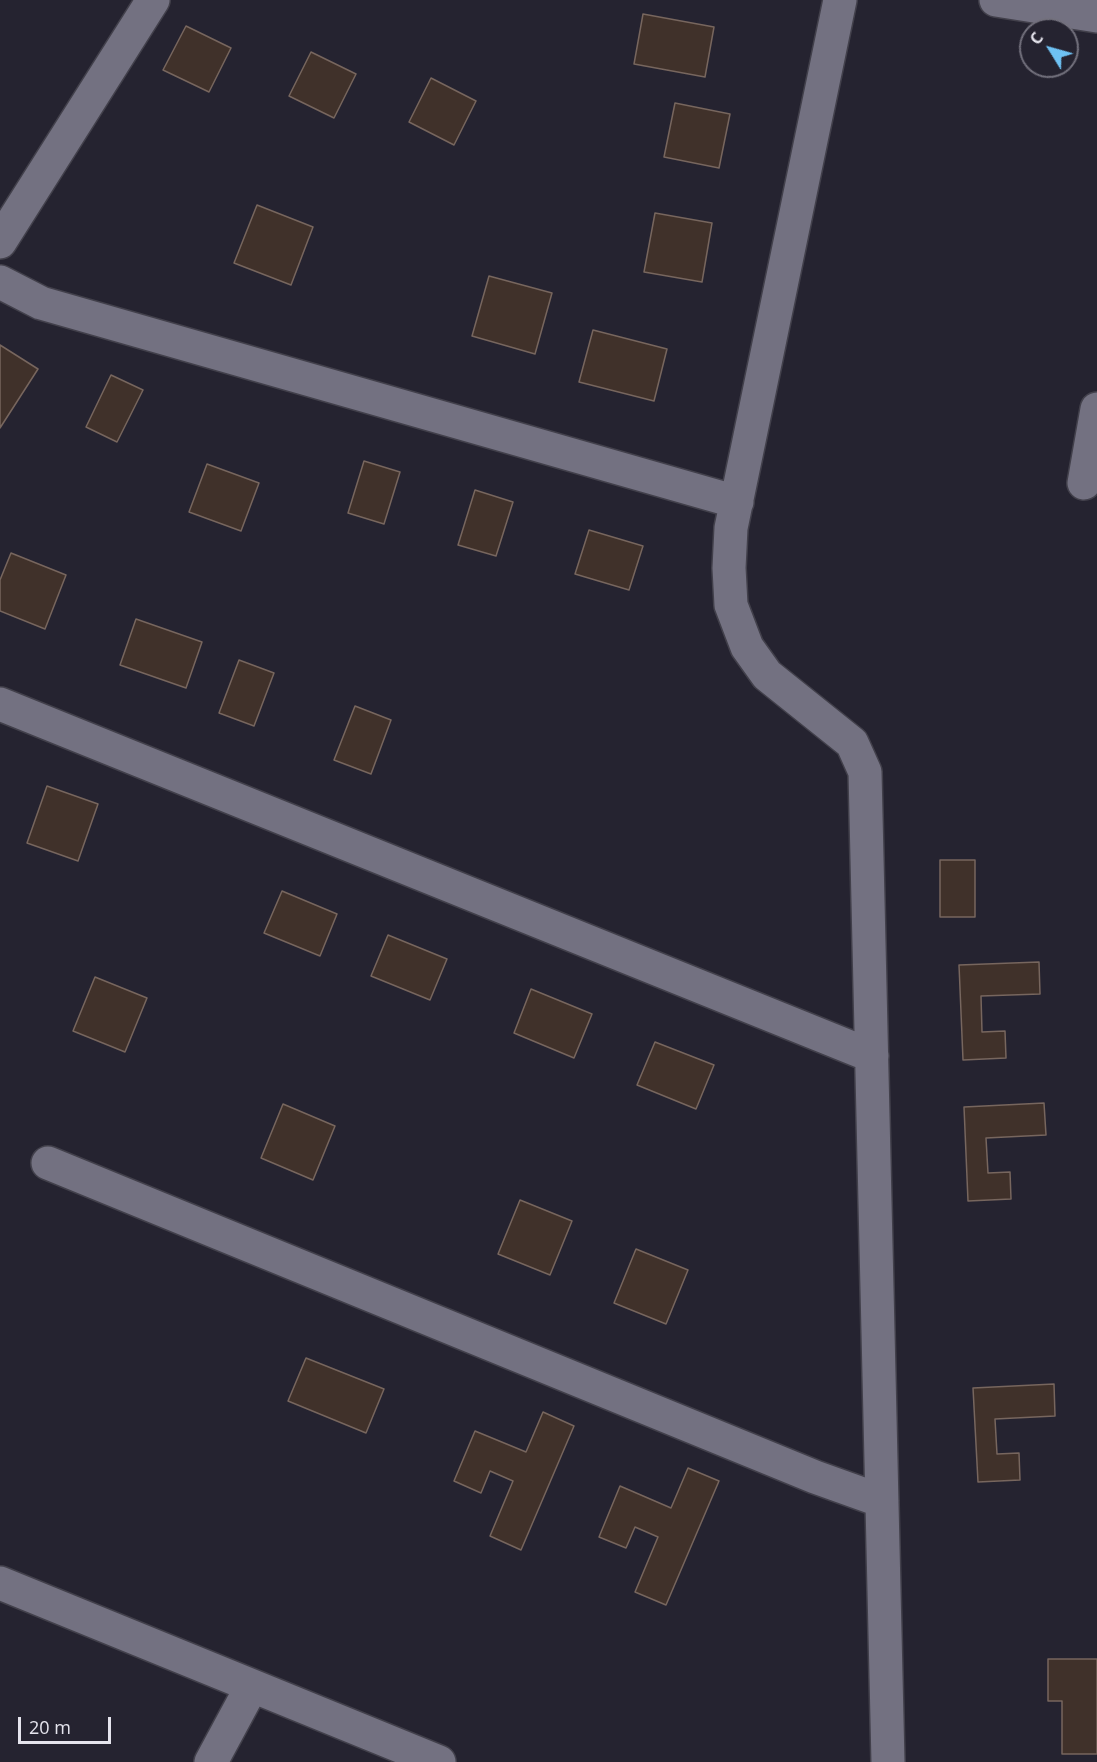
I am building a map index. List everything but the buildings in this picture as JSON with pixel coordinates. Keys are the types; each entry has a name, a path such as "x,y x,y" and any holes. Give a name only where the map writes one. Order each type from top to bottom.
{"street":[{"path":"0,242 153,0"},
{"path":"840,0 731,528 729,568 731,605 747,646 767,675 852,743 865,772 888,1762"},
{"path":"996,0 1097,16"},
{"path":"0,282 41,303 737,501"},
{"path":"1084,483 1097,409"},
{"path":"0,704 872,1056"},
{"path":"48,1163 815,1477 882,1501"},
{"path":"0,1583 439,1762"},
{"path":"211,1762 252,1686"}]}
